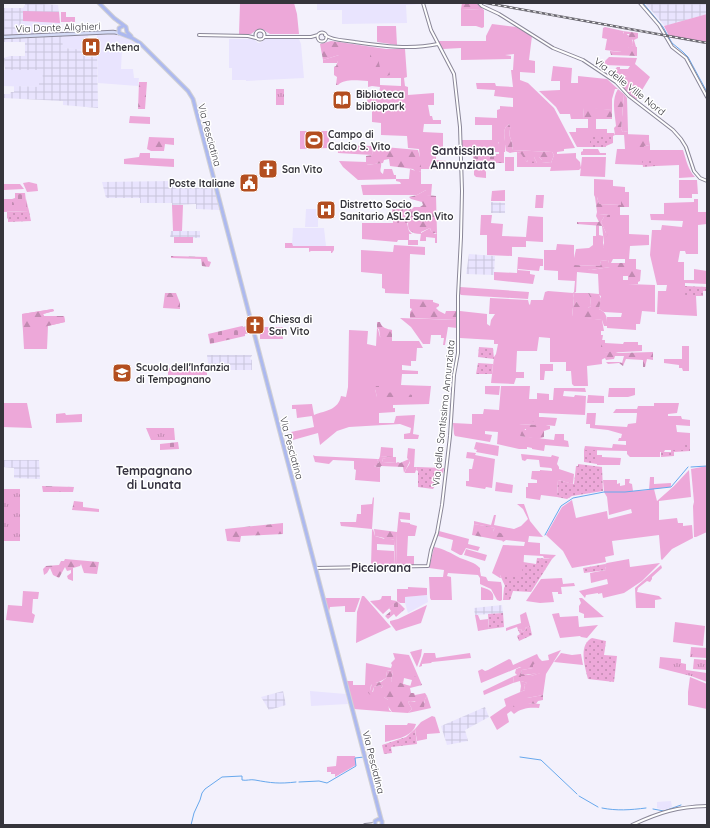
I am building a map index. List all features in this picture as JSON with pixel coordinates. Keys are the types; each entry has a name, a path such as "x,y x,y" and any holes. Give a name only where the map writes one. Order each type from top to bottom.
{"main road":[{"path":"99,3 114,18 120,27 127,29 125,33"},
{"path":"119,33 120,27"},
{"name":"Via Dante Alighieri","path":"113,32 120,27"},
{"name":"Via Dante Alighieri","path":"3,37 113,32 119,33"},
{"name":"Via Pesciatina","path":"119,33 125,33 140,43 184,86 190,93 194,103 382,825"},
{"path":"375,824 375,820 380,818"}],"street":[{"name":"Via della Santissima Annunziata","path":"316,568 428,566 431,550 438,529 450,436 454,375 458,346 458,296 462,191 458,102 454,74 427,20 423,3"},
{"name":"Via delle Ville Nord","path":"479,3 553,48 583,60 616,82 629,96 667,124 676,133 686,147 694,171 700,178 707,181"},
{"path":"640,3 659,25 671,45 686,58 707,97"},
{"path":"248,36 256,34 260,30 264,34 270,36"},
{"path":"311,37 321,33 335,39 398,48 438,44"},
{"path":"199,35 248,36 260,40 264,37 270,36 311,37 320,42 335,39"},
{"path":"317,39 318,35"},
{"path":"324,41 326,38 325,35"},
{"path":"632,825 647,818 677,808 707,806"},
{"path":"365,825 375,824"}],"shaded area":[{"path":"26,3 58,5 59,12 23,12 23,38 62,36 63,48 97,51 98,108 63,105 63,101 3,98 3,94 10,94 11,92 14,92 14,86 39,87 39,80 43,79 42,70 5,70 4,58 10,56 25,56 25,42 3,42 3,8 23,8"},
{"path":"317,3 422,4 406,5 407,23 342,24 342,10 317,10"},
{"path":"645,3 707,3 707,14 665,26"},
{"path":"23,21 60,23 62,36 88,35 89,43 97,43 97,35 117,34 129,38 141,48 122,48 121,69 133,69 134,78 139,78 138,86 98,83 97,51 63,48 61,36 23,38"},
{"path":"229,39 254,39 260,43 265,39 299,39 301,44 304,78 246,81 232,80 232,68 229,68"},
{"path":"3,70 43,70 43,80 39,87 3,86"},
{"path":"173,181 173,188 214,188 220,210 196,209 196,204 172,205 172,203 140,203 140,198 106,198 102,182"},
{"name":"Distretto Socio Sanitario ASL2 San Vito","path":"321,202 331,203 332,215 321,215"},
{"path":"491,202 505,203 505,213 491,213"},
{"path":"306,209 318,209 318,227 305,227"},
{"path":"293,228 324,228 326,246 292,246"},
{"path":"171,231 200,231 200,238 170,237"},
{"path":"469,254 495,256 494,275 466,274"},
{"path":"207,355 252,355 250,359 252,360 252,370 209,370"},
{"name":"Scuola dell'Infanzia di Tempagnano","path":"116,366 128,367 128,380 116,380"},
{"path":"3,460 39,460 40,479 14,478 14,468 3,467"},
{"path":"427,595 428,602 408,613 405,597"},
{"path":"502,605 503,613 475,615 474,608"},
{"path":"283,691 286,705 269,710 261,697"},
{"path":"310,691 346,694 348,704 311,706"},
{"path":"485,707 489,717 465,730 468,741 447,745 441,726"},
{"path":"671,801 672,807 664,810 657,808 657,802"}],"green space":[{"path":"240,3 294,3 297,14 299,34 270,34 262,29 258,29 251,34 239,34"},
{"path":"462,3 476,3 481,7 481,10 461,9"},
{"path":"481,7 484,10 484,27 461,26 461,9 481,10"},
{"path":"23,11 59,12 60,23 23,21"},
{"path":"61,12 66,12 66,17 75,17 75,22 61,22"},
{"path":"707,14 707,42 669,36 664,26"},
{"path":"492,24 516,27 532,36 529,60 535,61 535,73 520,72 520,80 528,83 554,108 575,148 564,149 564,151 557,152 557,154 576,153 576,158 580,162 581,168 579,170 550,171 551,167 517,167 517,152 521,153 527,162 528,160 532,160 532,163 537,163 534,157 539,157 542,162 551,163 554,155 552,152 512,150 509,124 505,129 505,141 498,142 499,144 506,144 505,152 462,152 461,140 492,140 492,125 475,125 475,117 497,118 497,110 500,109 500,106 513,107 513,98 494,96 495,90 477,89 476,83 495,83 496,86 513,87 511,70 513,70 514,54 505,55 511,56 511,59 461,60 461,48 443,49 437,41 486,41 486,36"},
{"path":"377,26 396,26 397,45 377,42"},
{"path":"605,27 623,31 623,33 631,38 633,45 622,52 605,50 607,39 602,38 603,28"},
{"path":"623,31 638,33 638,38 634,40 637,47 637,56 611,55 610,51 621,52 622,48 628,48 633,45 633,40 629,38 629,34 625,37"},
{"path":"331,41 339,42 339,55 323,60 320,44"},
{"path":"339,42 386,49 405,49 407,77 404,78 405,86 408,87 408,95 434,93 434,105 428,105 430,116 432,116 433,120 441,120 441,124 424,124 423,132 443,133 443,149 436,149 436,160 447,161 448,169 421,169 419,149 408,148 407,136 381,135 381,123 372,122 372,110 379,109 364,108 364,102 367,102 368,94 379,95 380,87 372,86 372,77 339,77 338,61 337,63 323,63 323,60 339,55","holes":["380,78 401,78 401,86 380,85"]},
{"path":"374,51 378,52 379,54 381,72 389,71 390,75 382,77 374,72 373,62 370,55"},
{"path":"609,57 637,58 635,64 650,77 636,100 622,87 631,85 635,87 626,76 620,84 610,76 617,67 620,67 620,69 628,69 630,66 604,65 604,62"},
{"path":"338,61 340,77 372,77 372,86 368,87 368,81 356,80 345,81 336,85 337,77 334,75 334,67"},
{"path":"553,66 572,68 571,83 578,83 578,76 607,79 618,89 615,89 612,99 612,110 584,108 583,119 571,119 570,114 560,114 556,107 539,91 560,90 560,81 551,81"},
{"path":"626,76 639,86 637,89 631,85 632,92 628,91 627,87 622,87 620,84"},
{"path":"139,82 147,82 145,109 138,109"},
{"path":"276,89 284,89 284,105 276,105"},
{"path":"618,89 624,94 622,116 624,118 622,120 621,129 623,132 628,131 628,135 615,135 614,128 616,126 614,102"},
{"path":"624,94 627,98 628,131 623,132 621,129"},
{"path":"584,108 612,110 612,119 583,119"},
{"path":"130,116 150,117 150,124 129,123"},
{"path":"588,119 596,119 596,129 607,129 607,133 614,133 615,135 613,137 590,137 590,147 577,147 569,132 576,132 576,128 588,128"},
{"path":"509,124 512,150 552,152 554,155 551,163 542,162 539,157 534,157 537,163 531,163 532,160 528,160 527,162 521,154 506,151 506,145 499,144 498,141 505,141 505,129"},
{"name":"Campo di Calcio S. Vito","path":"300,131 329,131 329,148 300,149"},
{"path":"624,134 649,135 649,140 634,140 644,146 650,145 650,150 683,150 689,168 695,177 679,178 679,165 656,166 656,159 643,165 615,164 617,149 625,149"},
{"path":"149,137 174,138 174,145 165,144 164,151 151,151 147,149"},
{"path":"590,137 613,137 613,143 606,147 590,147"},
{"path":"634,140 649,140 650,145 644,146 643,150 634,151"},
{"path":"337,145 373,146 372,155 338,153"},
{"path":"373,146 418,150 421,161 421,171 417,173 413,169 390,166 389,159 384,160 383,163 366,165 366,156 372,155"},
{"path":"583,149 598,149 600,153 606,153 606,155 581,155"},
{"path":"499,152 504,152 504,163 473,161 473,156 496,156"},
{"path":"140,153 150,153 150,158 174,159 174,167 124,164 124,159 139,157"},
{"path":"505,157 514,157 514,171 505,171"},
{"path":"582,157 606,157 605,177 580,176"},
{"path":"642,159 656,159 656,166 643,167"},
{"path":"339,161 366,162 367,165 381,163 380,171 383,174 384,169 392,169 394,175 396,175 396,179 358,180 343,167"},
{"path":"474,166 483,167 486,172 486,178 476,177 474,175"},
{"path":"410,169 419,172 421,171 421,184 432,184 431,196 426,195 426,190 417,195 363,195 361,185 401,184 400,182 396,181 396,179 409,179"},
{"path":"594,179 613,180 613,186 625,187 625,192 629,192 629,198 621,198 621,205 599,204 597,197 594,195"},
{"path":"679,180 697,180 698,194 692,194 692,198 679,198"},
{"path":"29,182 37,184 38,191 27,192 23,183"},
{"path":"4,184 20,184 24,189 4,190"},
{"path":"426,190 428,192 427,195 436,196 437,233 432,233 430,228 421,232 421,234 415,233 409,230 408,227 409,212 414,207 420,207 423,205 422,202 409,197"},
{"path":"505,190 505,201 491,201 492,191"},
{"path":"15,193 25,193 27,209 17,208 15,205 12,205 12,199 15,198"},
{"path":"536,195 544,195 543,208 535,208"},
{"path":"595,197 597,197 599,204 621,205 621,198 629,198 629,207 599,207 599,214 610,215 610,217 604,217 601,222 606,233 608,234 606,237 607,248 603,247 602,226 577,224 577,222 599,222 596,216 597,212"},
{"path":"3,199 12,199 12,205 26,204 26,199 29,211 3,212"},
{"path":"694,199 698,199 698,212 707,212 707,224 698,225 698,254 686,254 685,251 680,251 678,262 684,262 684,280 694,280 694,269 707,271 707,284 685,283 685,295 703,295 696,296 697,316 657,314 658,291 666,291 667,285 657,285 650,255 652,230 661,230 662,225 682,227 683,221 651,220 650,214 664,214 664,203 694,202"},
{"path":"172,205 183,205 182,231 173,231"},
{"path":"599,207 620,207 620,215 629,215 629,234 649,235 649,245 630,246 629,259 636,259 636,263 625,263 625,259 613,259 611,263 609,263 608,260 600,261 601,265 599,266 574,265 591,270 610,267 623,267 623,280 628,280 628,284 655,285 655,312 642,311 640,324 636,324 636,330 607,328 607,317 621,317 622,313 604,312 599,309 601,296 599,295 598,274 577,272 576,292 574,292 575,281 558,280 558,271 544,270 544,250 556,250 557,244 574,245 574,258 576,249 589,248 593,245 593,236 596,236 596,225 599,226 599,235 603,236 603,248 606,233 601,222 604,217 610,217 610,215 599,214"},
{"path":"392,209 412,209 409,212 408,223 393,223"},
{"path":"29,211 31,221 8,222 7,212"},
{"path":"481,215 492,215 491,223 503,224 502,236 526,237 528,216 543,217 543,242 526,241 526,247 512,247 512,256 487,255 487,235 480,235"},
{"path":"362,223 407,223 409,231 412,234 409,234 409,240 418,240 418,245 408,245 408,240 398,240 397,242 362,239"},
{"path":"430,228 435,234 437,233 437,243 435,243 435,238 426,237 426,241 420,241 421,233"},
{"path":"174,237 193,237 193,243 174,243"},
{"path":"285,243 292,243 293,246 334,246 334,250 332,253 331,251 309,252 309,248 285,248"},
{"path":"394,245 425,247 425,255 410,254 409,294 385,293 385,289 382,288 382,274 361,272 361,250 393,252"},
{"path":"171,256 207,257 208,261 211,262 209,267 202,266 201,259 171,258"},
{"path":"518,257 543,259 543,266 540,266 539,271 518,269 530,271 530,274 535,275 533,284 494,280 494,272 517,273"},
{"path":"608,260 609,263 636,263 636,269 641,270 640,281 638,284 628,284 628,276 623,276 622,267 617,269 610,267 591,270 573,267 574,265 599,266 601,265 600,261"},
{"path":"685,286 707,287 707,291 703,291 703,295 685,295"},
{"path":"460,287 529,292 528,299 461,295 459,293"},
{"path":"545,292 573,293 574,298 572,316 602,320 604,331 601,331 601,335 603,335 601,342 602,364 587,366 588,386 574,386 572,384 571,371 566,371 566,362 550,362 550,338 539,337 537,351 517,351 516,372 524,372 524,378 516,378 514,384 491,383 494,357 498,344 494,344 494,340 460,338 460,311 487,314 487,324 490,326 491,320 495,314 489,314 490,298 528,300 530,305 531,300 543,300"},
{"path":"574,292 576,293 576,301 580,307 588,308 591,306 588,293 599,294 601,299 599,309 604,312 606,316 607,326 604,326 602,320 572,317"},
{"path":"165,293 176,293 180,303 180,309 163,308"},
{"path":"576,293 588,293 591,306 588,308 580,308 576,301"},
{"path":"410,299 433,300 433,302 439,304 436,308 445,314 446,311 457,311 457,320 410,318 410,312 412,309 410,308"},
{"path":"53,309 54,311 43,314 44,316 64,316 65,322 48,326 47,349 24,349 22,314"},
{"path":"53,309 54,311 43,314 44,316 64,316 65,322 39,328 23,328 22,314"},
{"path":"400,318 457,320 457,328 448,327 445,345 443,345 444,338 441,338 441,335 431,335 430,344 423,344 411,327"},
{"path":"377,322 380,322 385,328 392,330 392,342 381,342"},
{"path":"242,326 249,326 251,333 245,334 245,336 210,344 208,334"},
{"path":"260,327 283,327 283,339 260,339"},
{"path":"377,328 380,337 392,342 419,341 423,348 417,348 416,361 411,361 411,366 402,365 402,370 418,371 418,374 402,374 401,385 431,386 429,404 393,405 395,412 379,413 379,423 394,423 396,416 415,415 413,434 419,435 418,439 404,439 404,434 410,433 411,428 400,424 349,427 337,431 320,445 318,433 293,440 291,432 314,427 312,416 297,418 296,409 292,409 292,405 312,404 314,415 335,407 340,401 341,396 346,397 348,387 349,330 368,331 367,344 376,346","holes":["375,389 379,393 389,393 412,397 377,397"]},
{"path":"602,340 605,340 605,353 613,351 618,353 653,352 653,360 647,359 645,367 643,367 643,360 626,359 623,366 619,363 608,364 606,362 622,363 624,356 615,356 614,359 606,360 605,358 601,360"},
{"path":"624,342 638,342 638,345 642,345 642,351 604,353 605,343 623,344"},
{"path":"682,346 689,346 689,371 683,371 682,368 679,368 679,365 664,363 664,359 682,359"},
{"path":"479,347 493,348 494,359 478,357"},
{"path":"478,363 493,364 492,374 476,374"},
{"path":"540,364 553,364 553,371 545,371 544,380 540,380"},
{"path":"168,368 207,368 207,375 168,375"},
{"path":"372,386 379,386 379,393 402,392 412,395 412,397 377,397 375,389 373,389"},
{"path":"485,386 500,386 499,395 485,394"},
{"path":"501,386 530,386 529,399 537,399 537,393 549,394 549,400 553,400 554,388 585,388 586,392 564,391 563,396 586,396 585,415 539,413 539,417 531,417 536,423 535,425 519,424 526,428 520,436 554,440 555,434 564,434 564,440 568,441 569,447 545,445 544,451 527,447 527,449 519,449 497,444 498,432 485,431 485,434 492,435 490,442 455,436 453,423 472,424 472,414 483,414 484,409 499,410"},
{"path":"609,388 635,388 635,395 628,397 608,397"},
{"path":"588,395 604,396 604,403 587,403"},
{"path":"3,403 27,403 32,428 3,427"},
{"path":"654,403 679,403 677,413 668,414 668,416 681,416 682,419 690,420 690,426 676,425 677,432 690,433 690,443 684,443 684,450 665,450 664,452 660,452 660,457 630,457 627,454 627,451 584,450 585,446 612,448 613,444 626,445 626,441 618,441 622,434 608,430 590,428 590,424 586,424 587,413 596,413 595,425 627,427 628,424 636,423 637,413 613,413 616,409 637,409 638,406 654,406"},
{"path":"65,413 66,415 82,414 82,422 56,423 56,414"},
{"path":"531,417 542,417 542,422 546,422 546,425 550,426 550,429 544,431 544,437 539,439 520,436 522,430 526,429 518,428 518,424 535,425 535,422 531,421"},
{"path":"542,417 557,418 555,426 546,425 541,422"},
{"path":"146,428 174,428 175,440 151,440"},
{"path":"178,442 179,449 160,450 160,444"},
{"path":"476,442 499,446 498,456 476,452 477,450 474,449"},
{"path":"684,443 690,443 690,451 674,452 674,456 661,457 661,452 684,450"},
{"path":"381,447 393,448 393,457 396,457 396,463 383,462 382,459 390,457 380,456"},
{"path":"408,448 415,449 414,467 417,467 415,473 405,473 410,461 407,458"},
{"path":"584,450 597,450 597,464 584,462"},
{"path":"467,452 476,453 475,455 495,459 492,488 486,487 485,489 466,486 466,481 469,481 469,469 472,469 474,459 466,458"},
{"path":"521,454 551,457 552,455 559,457 557,464 559,469 574,474 573,484 558,480 557,497 541,495 540,500 526,498 526,487 528,487 528,483 537,483 537,480 531,479 532,471 552,471 552,469 540,467 539,460 522,460"},
{"path":"313,455 377,459 379,463 374,466 380,468 380,482 355,480 356,470 354,469 354,461 333,460 329,464 315,462"},
{"path":"597,455 602,455 602,457 621,458 620,465 597,465"},
{"path":"380,456 393,457 382,459 383,462 400,463 409,459 410,461 404,473 403,467 381,466 380,468 374,466 376,463 379,463 377,459 379,459"},
{"path":"578,464 602,467 603,491 572,496 567,499 557,497 558,480 574,484 576,466 578,466"},
{"path":"707,466 707,532 694,537 694,502 691,469"},
{"path":"417,467 444,468 443,473 436,474 435,486 433,489 418,487"},
{"path":"689,470 691,497 659,501 659,520 677,518 678,523 683,523 683,526 692,525 693,538 672,549 662,560 659,535 612,541 614,555 605,557 606,562 572,568 563,551 546,535 562,507 572,500 576,518 607,511 608,519 632,513 631,509 609,515 603,480 617,480 617,484 620,483 620,486 625,485 625,479 630,479 629,483 632,484 633,491 649,490 650,477 654,477 654,484 671,483 670,487 654,489 657,501"},
{"path":"496,482 513,485 512,493 495,491"},
{"path":"42,486 74,487 73,492 43,492"},
{"path":"3,489 20,489 20,541 3,541"},
{"path":"373,497 372,529 341,526 340,522 356,522 357,514 361,514 361,505 372,504"},
{"path":"74,501 83,502 83,507 99,509 99,512 72,510"},
{"path":"517,504 524,504 530,521 543,537 529,536 528,542 540,543 540,554 556,555 552,559 544,558 543,556 524,555 523,575 500,575 500,578 492,573 503,545 524,546 525,542 506,540 503,542 502,540 504,541 493,531 495,528 474,524 474,521 491,525 494,515 496,515 494,525 514,529 521,526 528,519 523,509"},
{"path":"399,512 410,513 410,520 400,519 401,522 410,523 417,526 415,536 408,536 407,556 414,556 414,565 396,565"},
{"path":"283,523 283,534 241,536 240,542 227,541 225,529"},
{"path":"474,524 496,528 493,531 508,535 504,541 472,535"},
{"path":"373,529 375,536 388,540 394,540 394,545 377,544 377,550 394,551 395,565 371,566"},
{"path":"374,529 397,532 396,565 394,540 392,539 386,543 384,538 375,536"},
{"path":"439,531 469,539 468,544 480,547 478,551 466,548 462,555 460,555 451,550 453,540 438,536"},
{"path":"434,547 475,564 480,568 481,576 486,577 488,581 501,582 502,600 497,600 491,589 480,584 480,578 478,575 448,573 447,576 451,577 452,600 431,600 429,577 443,577 444,570 429,568"},
{"path":"466,549 487,555 485,561 464,555"},
{"path":"537,558 552,559 531,592 513,591 510,600 503,600 505,586 500,575 522,575 523,562 536,564"},
{"path":"65,559 99,562 97,574 84,573 81,564 80,566 73,568 73,581 68,579 67,576 71,573 71,570 67,571 65,567 59,578 53,575 50,568 44,575 43,569 46,566 59,565 61,561 64,561"},
{"path":"629,559 630,567 660,563 642,581 624,593 603,598 602,593 598,593 586,595 585,598 579,591 608,584 607,579 591,583 590,573 606,570 605,564 607,563"},
{"path":"605,564 606,570 584,573 583,568"},
{"path":"661,565 662,568 652,577 650,582 647,581 638,588 637,592 659,596 662,599 655,600 655,608 636,608 635,588"},
{"path":"562,578 563,584 574,583 575,586 561,587 562,594 552,592 554,602 540,603 526,601 541,579"},
{"path":"408,587 427,588 427,595 405,597 405,603 400,603 397,601 397,589 408,589"},
{"path":"481,587 492,592 493,600 481,600"},
{"path":"23,591 39,592 38,599 33,599 32,613 35,615 33,623 6,620 8,605 22,606"},
{"path":"362,596 364,596 391,627 356,643 357,612"},
{"path":"382,596 391,596 391,600 397,601 383,614 370,601 379,600"},
{"path":"325,598 360,598 355,612 345,612 345,606 330,607 329,612"},
{"path":"579,598 582,598 604,617 584,618 584,614 579,612 579,606 581,603"},
{"path":"397,601 405,609 396,617 394,614 388,619 385,616 391,611 389,608"},
{"path":"427,605 421,623 396,631 390,623 390,621 398,619"},
{"path":"526,612 530,626 525,628 526,630 522,632 521,629 518,630 517,627 506,631 506,628 521,623 520,615"},
{"path":"503,613 504,627 489,629 488,614"},
{"path":"559,613 560,617 578,616 579,627 598,625 587,638 580,636 560,638 552,614"},
{"path":"475,615 478,615 480,620 488,619 489,629 478,631"},
{"path":"675,622 705,626 703,646 673,642"},
{"path":"530,626 532,635 519,641 517,636 520,634 518,630 521,629 522,632 526,630 525,628"},
{"path":"592,638 606,641 604,655 617,656 614,682 588,679 584,663 584,651 588,641"},
{"path":"691,647 707,648 707,658 690,657"},
{"path":"422,649 421,656 417,667 410,652"},
{"path":"561,650 546,674 543,695 527,698 528,703 540,704 539,708 526,708 514,714 511,711 507,714 509,722 497,730 490,717 506,706 504,699 525,690 524,685 527,683 521,681 521,676 531,676 540,673 523,675 521,674 522,670 533,668 520,667 481,683 478,671 482,669 485,671 488,670 509,659 513,665 537,654 542,661 549,660 548,655"},
{"path":"393,653 409,655 416,671 416,683 410,687 412,680 404,678 403,684 392,682 393,672 391,670 387,671 386,678 371,685 370,691 373,692 374,687 380,685 383,686 381,688 384,697 388,700 389,710 392,712 354,709 346,681 353,681 353,685 365,685 366,663 391,668 391,663 395,659"},
{"path":"424,653 435,653 436,658 470,653 471,658 432,662 422,664 422,666 419,667"},
{"path":"561,653 572,655 581,654 583,665 554,662"},
{"path":"660,657 681,659 681,663 686,664 686,670 707,673 707,682 691,676 659,668"},
{"path":"694,659 707,660 707,670 693,669"},
{"path":"533,660 535,663 533,668 522,670 521,674 528,675 541,673 531,676 521,676 521,681 528,683 524,685 525,690 520,692 520,681 513,683 514,676 517,675 515,673 516,669 524,666 527,667 529,662"},
{"path":"392,670 392,682 411,686 416,681 414,680 416,671 422,685 410,688 411,693 414,693 415,695 425,693 427,696 424,707 420,708 415,701 410,701 408,702 412,709 408,713 392,712 388,706 388,700 380,696 380,689 383,686 380,685 374,687 371,695 369,694 368,692 370,691 372,683 381,682 386,678 387,671"},
{"path":"514,676 513,683 484,695 483,691"},
{"path":"690,677 707,684 707,709 688,705"},
{"path":"543,695 543,700 538,701 536,704 528,703 515,709 513,706 527,698"},
{"path":"427,696 431,708 408,713 412,709 408,702 425,703"},
{"path":"432,716 435,717 440,733 427,734 427,739 417,741 415,729 421,722"},
{"path":"408,723 416,724 408,735 385,742 385,725 407,725"},
{"path":"415,729 417,744 391,747 392,753 384,754 382,745 406,737"},
{"path":"337,756 355,756 356,765 335,777 335,774 327,772 327,767 336,766"}],"waterway":[{"path":"643,3 663,27 672,43 688,57 707,92"},
{"path":"691,467 707,466"},
{"path":"545,535 561,506 573,498 604,492 625,492 671,487 688,467"},
{"path":"299,782 319,781 327,783 356,766 355,758 364,757"},
{"path":"520,757 541,760 577,794"},
{"path":"191,825 202,793 205,789 222,777 242,776 242,780 280,783 296,782"},
{"path":"579,796 598,807"},
{"path":"653,809 664,811 681,805"},
{"path":"602,808 613,810 646,808"}],"railway":[{"path":"486,3 707,43"}],"place":[{"name":"Athena","path":"91,47"},
{"name":"Biblioteca bibliopark","path":"342,100"},
{"name":"Campo di Calcio S. Vito","path":"314,140"},
{"name":"San Vito","path":"268,169"},
{"name":"Poste Italiane","path":"249,183"},
{"name":"Distretto Socio Sanitario ASL2 San Vito","path":"326,210"},
{"name":"Chiesa di San Vito","path":"255,325"},
{"name":"Scuola dell'Infanzia di Tempagnano","path":"122,373"}],"district":[{"name":"Santissima Annunziata","path":"463,158"},
{"name":"Tempagnano di Lunata","path":"154,478"},
{"name":"Picciorana","path":"381,568"}]}
